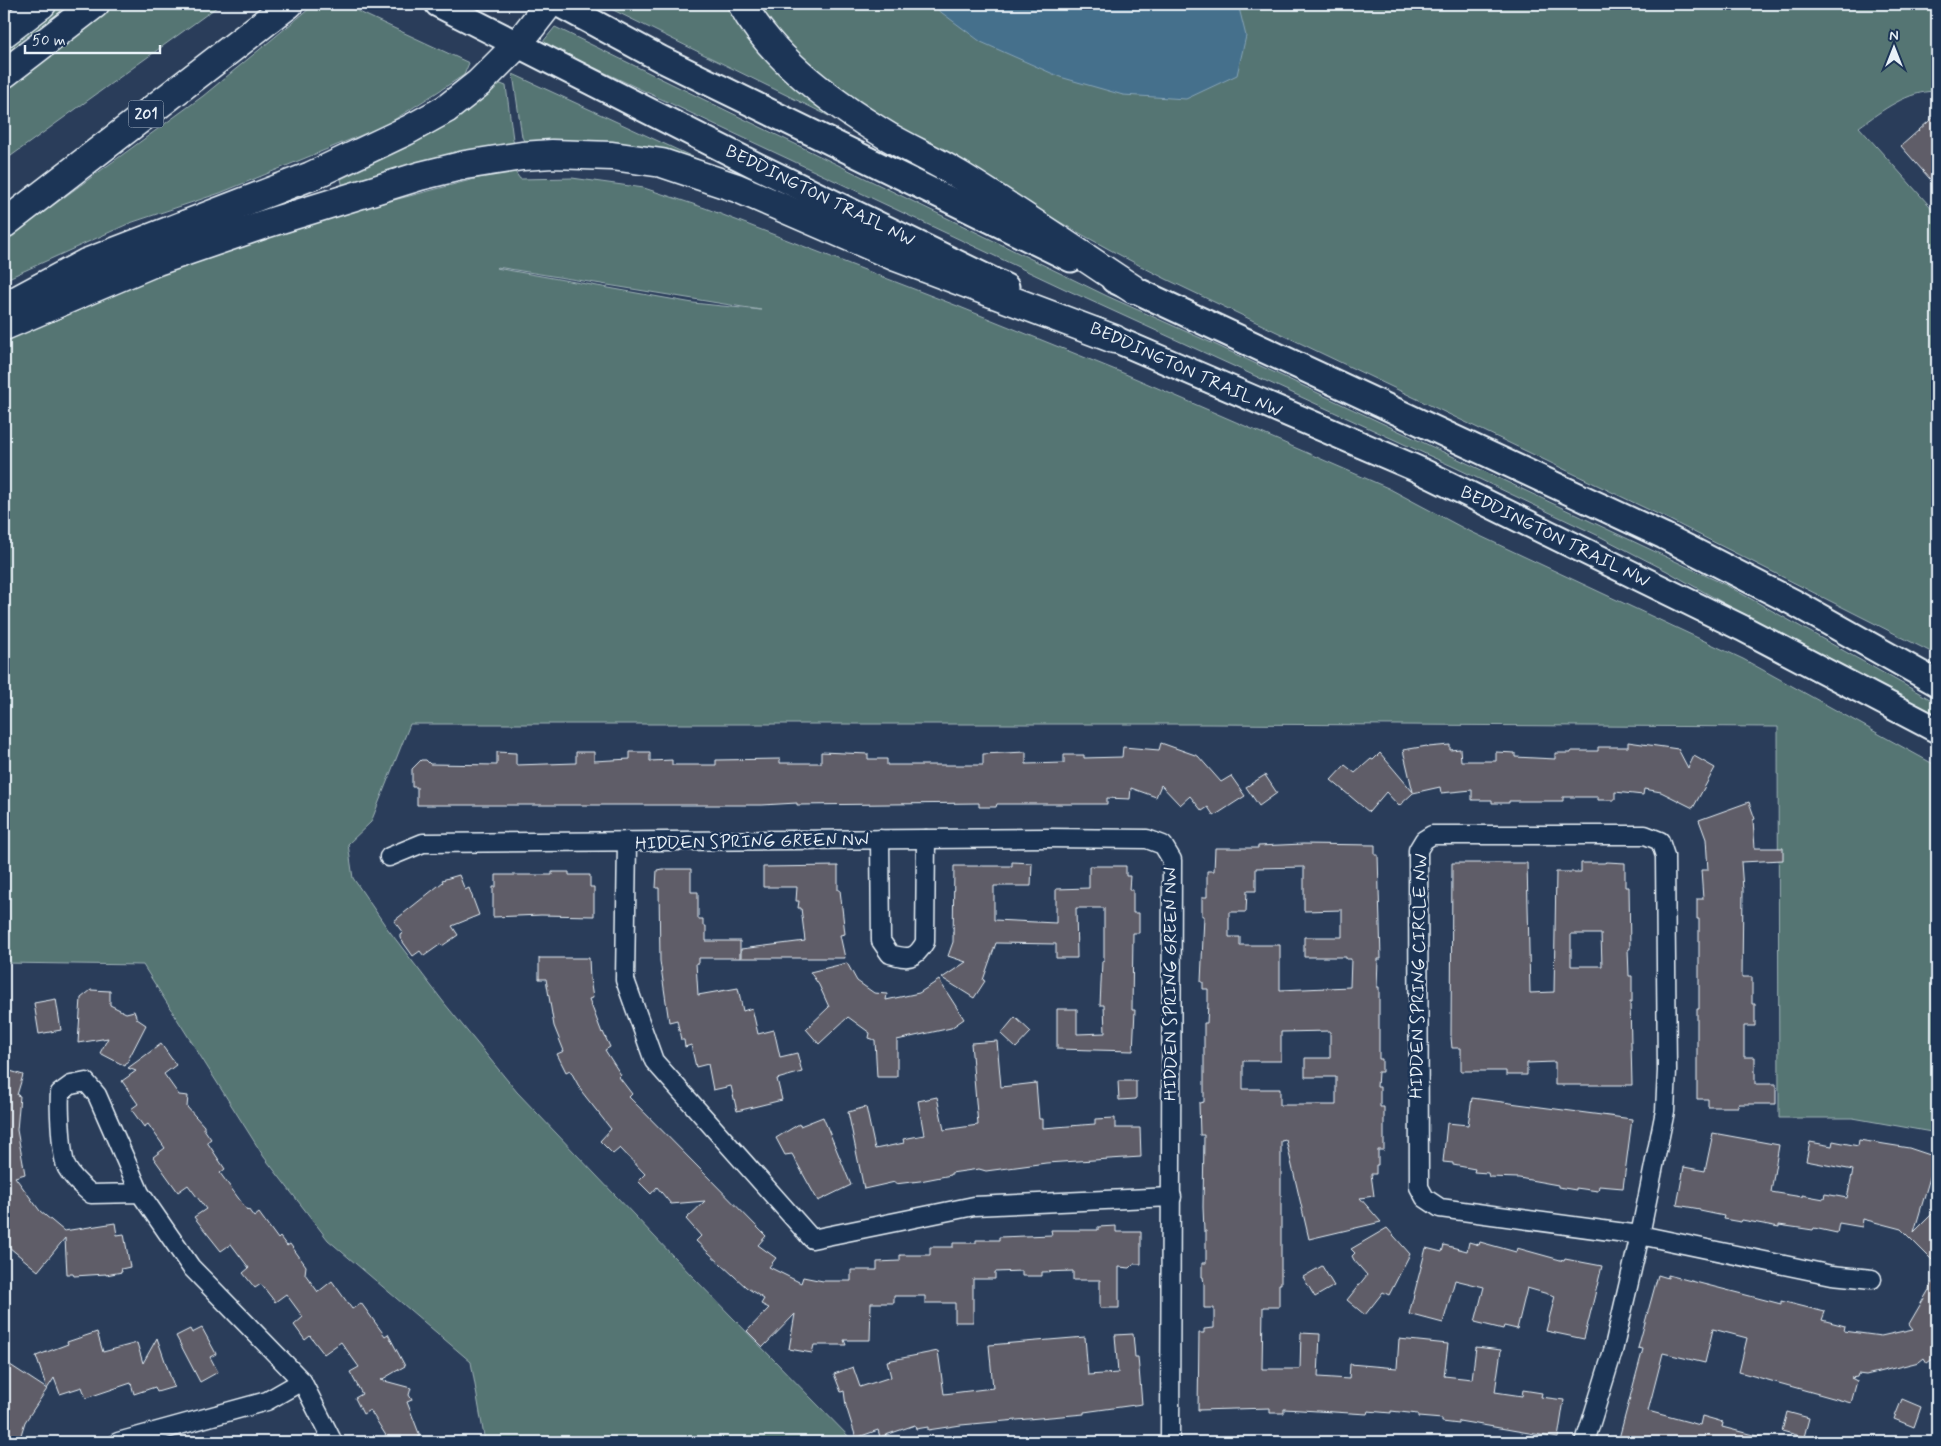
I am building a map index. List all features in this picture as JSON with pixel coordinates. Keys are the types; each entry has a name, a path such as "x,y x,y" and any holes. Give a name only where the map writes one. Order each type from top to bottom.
{"highway":[{"path":"4,33 42,4"},
{"path":"4,74 95,4"},
{"name":"201","path":"4,224 289,4"},
{"path":"4,307 86,263 311,176 408,130 446,109 479,83 517,44 549,4"},
{"path":"742,4 784,58 814,86 888,136 959,175 1133,289"},
{"path":"4,326 157,261 265,224 420,176 465,165 522,156 552,154 612,156 662,163 709,178 737,188 896,257 1114,340"}],"main road":[{"name":"BEDDINGTON TRAIL NW","path":"438,4 757,166 1114,340 1415,468 1742,628 1937,730"},
{"path":"559,4 662,59 1133,289 1664,536 1793,602 1937,683"}],"street":[{"name":"HIDDEN SPRING CIRCLE NW","path":"1585,1442 1613,1351 1640,1235 1665,1111 1665,856 1660,841 1645,835 1432,835 1424,840 1418,850 1419,1187 1425,1198 1440,1208 1640,1235"},
{"name":"HIDDEN SPRING GREEN NW","path":"1170,1442 1172,1197 1172,860 1162,846 1147,839 1047,838 627,841 625,980 654,1061 812,1239 974,1206 1172,1197"},
{"path":"880,840 881,941 890,954 906,958 918,953 924,942 926,840"},
{"path":"389,857 422,843 627,841"},
{"path":"140,1193 92,1194 76,1181 65,1166 59,1105 60,1093 71,1085 86,1082 97,1095 140,1193 191,1267 302,1381 332,1442"},
{"path":"1640,1235 1832,1276 1872,1279"},
{"path":"118,1442 267,1401 302,1381"}],"green space":[{"path":"4,4 221,4 4,161"},
{"path":"315,4 342,4 469,63 464,75 386,125 220,193 130,223 4,280 4,241 203,96"},
{"path":"601,4 731,4 831,107 829,116"},
{"path":"756,4 1937,4 1937,91 1916,94 1905,98 1886,108 1859,127 1937,214 1937,655 1664,517 1166,279 1085,236 908,132 841,89 800,56 781,37"},
{"path":"555,27 1107,296 1216,345 1728,586 1937,703 1937,715 1860,680 1667,571 1599,536 1454,467 1065,289 542,43"},
{"path":"513,74 708,164 706,172 526,145 522,137"},
{"path":"498,83 506,86 514,147 343,187 341,179 412,145 472,104"},
{"path":"513,169 520,179 572,178 644,188 705,208 955,305 1123,373 1388,488 1463,528 1743,659 1937,766 1937,1133 1853,1118 1779,1118 1778,727 1207,724 410,724 371,822 348,844 353,878 387,928 445,1004 517,1092 693,1277 854,1442 485,1442 471,1362 328,1240 264,1157 143,965 4,963 4,333 138,277 329,217","holes":["497,267 761,310 693,303"]}],"water":[{"path":"930,4 1238,4 1246,36 1237,75 1186,99 1123,95 1060,77 981,42"}],"building":[{"path":"1937,114 1937,187 1901,146"},
{"path":"1628,742 1678,749 1688,768 1694,756 1715,768 1693,808 1661,792 1644,789 1643,795 1615,792 1615,800 1598,800 1598,797 1563,797 1563,801 1509,801 1509,803 1492,803 1492,800 1472,800 1472,790 1441,793 1440,787 1413,793 1399,806 1386,792 1369,812 1331,780 1345,765 1355,773 1380,753 1413,792 1403,750 1450,745 1450,750 1460,749 1461,761 1496,761 1496,752 1515,753 1515,757 1555,759 1555,753 1598,751 1598,747 1628,747"},
{"path":"1161,743 1198,756 1221,782 1231,776 1245,796 1214,816 1208,807 1202,811 1190,796 1180,805 1161,785 1156,797 1131,788 1130,799 1107,798 1107,804 997,804 996,807 979,807 979,803 417,805 417,787 412,787 412,769 421,760 426,760 430,764 497,765 497,752 516,753 516,765 576,763 576,752 594,752 594,761 630,759 630,752 650,752 650,761 672,760 672,765 716,765 716,760 780,759 780,763 821,763 821,752 868,754 868,759 887,759 887,765 983,765 983,754 1026,752 1026,764 1064,763 1064,755 1084,755 1084,758 1122,757 1123,747 1159,750"},
{"path":"1265,775 1277,793 1259,806 1246,787"},
{"path":"1749,802 1755,819 1753,820 1755,848 1783,848 1783,860 1741,862 1743,890 1742,977 1752,977 1752,1004 1755,1004 1755,1026 1744,1026 1744,1057 1755,1057 1755,1084 1776,1084 1776,1104 1738,1104 1738,1107 1708,1107 1708,1099 1697,1099 1699,919 1697,919 1697,899 1703,899 1701,870 1708,870 1706,839 1699,820"},
{"path":"1303,844 1375,845 1375,855 1378,855 1381,959 1378,959 1377,987 1379,987 1379,1059 1382,1059 1382,1072 1378,1072 1377,1087 1380,1087 1380,1107 1384,1107 1384,1150 1378,1150 1376,1174 1371,1174 1374,1196 1360,1198 1381,1222 1309,1239 1286,1140 1281,1141 1281,1284 1279,1284 1279,1307 1263,1307 1262,1369 1300,1369 1301,1333 1320,1334 1318,1377 1349,1379 1350,1364 1397,1368 1399,1339 1448,1344 1444,1376 1472,1379 1476,1347 1501,1350 1495,1392 1522,1396 1523,1390 1542,1393 1541,1397 1564,1400 1558,1438 1459,1421 1459,1424 1442,1422 1442,1419 1418,1417 1418,1414 1391,1411 1391,1413 1368,1411 1367,1414 1284,1409 1284,1413 1270,1413 1270,1408 1198,1410 1199,1333 1204,1333 1204,1329 1214,1328 1214,1308 1204,1308 1204,1284 1202,1277 1202,1263 1206,1263 1206,1231 1204,1231 1203,1207 1204,1135 1200,1135 1199,1103 1204,1102 1204,1023 1207,1023 1208,989 1203,989 1203,982 1201,982 1204,916 1202,916 1202,897 1207,897 1207,871 1214,871 1215,848 1258,848 1258,846","holes":["1304,867 1304,911 1342,910 1342,937 1304,937 1304,957 1346,957 1346,959 1351,959 1350,987 1280,990 1280,945 1240,945 1240,937 1229,937 1229,912 1246,912 1247,891 1256,891 1256,868","1330,1031 1330,1058 1305,1058 1305,1077 1336,1077 1336,1105 1280,1105 1280,1089 1243,1089 1243,1061 1281,1061 1281,1032"]},
{"path":"1012,862 1032,863 1031,886 994,886 994,920 1056,923 1056,889 1089,888 1089,866 1126,866 1126,876 1130,876 1129,890 1133,890 1133,913 1139,913 1139,933 1133,933 1132,1010 1135,1010 1133,1051 1057,1049 1057,1009 1077,1009 1077,1034 1105,1033 1104,1005 1100,1005 1102,961 1104,961 1104,908 1076,908 1077,958 1056,958 1056,944 996,943 983,980 985,981 974,998 942,978 966,962 948,956 953,942 954,866 1012,866"},
{"path":"1452,863 1527,863 1530,993 1554,992 1556,872 1581,872 1581,863 1625,863 1625,887 1629,887 1630,949 1628,949 1629,976 1632,976 1632,1002 1630,1002 1632,1085 1555,1085 1555,1062 1527,1063 1527,1075 1506,1075 1506,1071 1461,1071 1461,1048 1452,1048 1451,1037","holes":["1571,934 1601,934 1602,966 1571,966"]},
{"path":"838,866 838,890 840,890 845,934 840,935 845,958 741,958 741,949 805,941 801,908 798,908 799,901 796,901 797,887 763,887 763,867"},
{"path":"691,869 691,892 698,892 698,919 703,919 703,926 706,926 706,941 740,941 740,958 699,958 699,963 696,963 698,995 738,988 743,1011 752,1008 758,1034 774,1030 780,1057 797,1053 802,1072 777,1079 782,1100 737,1111 731,1086 713,1090 708,1064 696,1067 691,1045 685,1047 684,1040 681,1040 677,1020 669,1022 660,961 659,888 656,888 657,870"},
{"path":"552,872 569,872 569,875 590,875 590,887 594,887 594,916 541,915 493,917 493,887 496,887 496,875 552,875"},
{"path":"459,875 465,890 469,888 479,915 452,926 458,935 442,946 441,944 424,956 420,951 413,956 400,938 400,935 403,933 394,921 443,882 442,880"},
{"path":"539,958 589,958 593,998 589,999 602,1033 610,1047 605,1050 621,1075 619,1077 632,1094 629,1097 766,1236 758,1245 776,1258 769,1267 801,1283 803,1277 823,1281 851,1281 851,1270 877,1270 877,1262 900,1261 900,1255 930,1255 930,1247 953,1247 953,1243 999,1240 999,1237 1052,1235 1051,1230 1098,1230 1098,1227 1116,1226 1116,1232 1141,1232 1141,1264 1134,1264 1130,1268 1119,1267 1119,1308 1100,1308 1100,1280 1073,1280 1073,1271 1042,1272 1042,1276 1022,1276 1022,1271 995,1272 995,1279 973,1279 973,1322 955,1322 955,1303 925,1303 925,1296 894,1296 894,1303 871,1303 870,1340 844,1340 846,1345 814,1345 812,1353 789,1349 795,1314 763,1347 747,1331 769,1308 761,1304 764,1299 746,1287 696,1241 701,1236 686,1219 705,1201 671,1204 657,1187 651,1194 638,1181 645,1174 620,1148 613,1154 600,1141 611,1129 582,1092 570,1070 566,1072 557,1054 564,1051 554,1026 546,979 539,979"},
{"path":"847,963 857,981 874,993 887,994 886,1000 919,993 939,980 964,1019 951,1028 897,1040 897,1077 877,1077 875,1040 869,1038 870,1033 848,1017 819,1044 806,1029 829,1007 819,985 810,972"},
{"path":"91,990 110,991 110,1005 126,1013 134,1011 137,1019 146,1025 125,1066 100,1053 108,1038 78,1043 81,998"},
{"path":"56,999 61,1030 39,1034 34,1003"},
{"path":"1015,1017 1031,1032 1016,1048 1001,1034"},
{"path":"997,1041 1001,1087 1036,1083 1039,1119 1043,1119 1043,1128 1095,1124 1095,1119 1115,1118 1115,1128 1140,1128 1141,1157 1046,1163 986,1171 979,1169 951,1173 951,1175 920,1181 895,1184 895,1182 864,1189 848,1112 866,1107 875,1149 904,1143 903,1139 924,1135 918,1101 937,1097 944,1130 978,1125 971,1043"},
{"path":"161,1044 176,1065 164,1074 179,1095 188,1096 187,1107 204,1126 211,1139 207,1142 225,1169 220,1173 247,1210 254,1217 259,1213 278,1239 280,1237 287,1246 290,1244 306,1266 305,1274 318,1292 332,1281 352,1309 361,1303 385,1336 388,1334 405,1366 381,1380 411,1388 409,1395 412,1400 407,1402 420,1436 418,1437 420,1442 390,1442 370,1410 363,1414 355,1398 362,1394 350,1372 359,1367 341,1342 324,1354 310,1336 305,1340 294,1325 303,1317 286,1294 275,1302 261,1284 255,1288 243,1273 249,1268 231,1244 221,1251 194,1217 206,1209 188,1185 178,1192 153,1157 165,1148 148,1124 144,1127 131,1109 138,1104 122,1081 136,1071 128,1068"},
{"path":"4,1069 23,1075 17,1095 20,1096 17,1130 25,1174 15,1177 40,1211 64,1231 115,1223 117,1235 124,1234 130,1267 121,1269 122,1272 106,1275 74,1276 73,1274 67,1274 65,1238 38,1271 4,1243"},
{"path":"1118,1081 1136,1081 1136,1099 1119,1100"},
{"path":"1472,1098 1632,1119 1623,1188 1599,1186 1598,1191 1576,1188 1576,1190 1519,1178 1489,1177 1488,1173 1474,1172 1475,1169 1443,1162 1447,1123 1468,1125"},
{"path":"823,1117 851,1185 818,1201 792,1154 785,1155 776,1138 799,1124 800,1126"},
{"path":"1713,1133 1779,1145 1771,1192 1802,1197 1802,1195 1824,1199 1825,1194 1847,1198 1853,1170 1806,1161 1810,1142 1832,1146 1833,1141 1858,1146 1859,1140 1909,1148 1936,1157 1914,1232 1937,1209 1937,1265 1901,1229 1863,1219 1862,1227 1839,1223 1837,1233 1814,1228 1813,1230 1779,1225 1779,1227 1742,1220 1741,1222 1723,1219 1724,1216 1677,1205 1684,1167 1705,1171"},
{"path":"1387,1228 1410,1254 1389,1295 1383,1292 1365,1315 1347,1300 1367,1275 1354,1260 1352,1256 1355,1253 1351,1249"},
{"path":"1469,1242 1479,1245 1480,1242 1516,1252 1517,1248 1564,1261 1565,1259 1602,1266 1584,1339 1546,1331 1555,1296 1527,1288 1517,1329 1504,1326 1503,1329 1475,1322 1484,1287 1455,1280 1443,1323 1409,1314 1426,1248 1442,1252 1444,1245 1467,1251"},
{"path":"1322,1266 1334,1286 1315,1297 1303,1277"},
{"path":"1658,1275 1668,1278 1668,1275 1781,1304 1781,1301 1825,1312 1822,1320 1845,1326 1844,1331 1881,1336 1913,1329 1909,1324 1937,1276 1937,1356 1927,1363 1924,1358 1919,1362 1866,1375 1858,1374 1857,1377 1851,1378 1857,1381 1851,1403 1739,1372 1747,1338 1713,1329 1705,1363 1663,1353 1648,1411 1700,1425 1702,1416 1723,1422 1722,1427 1761,1437 1760,1442 1618,1442 1643,1349 1638,1348"},
{"path":"202,1328 216,1354 210,1357 218,1372 200,1382 176,1336 190,1329 192,1333"},
{"path":"97,1332 103,1352 137,1343 143,1363 157,1338 174,1387 157,1392 155,1387 134,1394 131,1383 86,1398 82,1387 60,1394 54,1378 47,1389 36,1356 68,1344 67,1342"},
{"path":"1133,1334 1135,1357 1138,1357 1142,1404 1084,1412 1084,1414 961,1425 928,1430 928,1427 916,1429 915,1425 880,1437 878,1430 856,1438 846,1406 844,1391 841,1392 834,1374 853,1367 860,1387 891,1377 887,1361 938,1351 944,1394 993,1388 989,1345 1085,1337 1088,1375 1118,1373 1115,1335"},
{"path":"4,1361 47,1389 25,1422 20,1438 4,1433"},
{"path":"1902,1399 1921,1407 1914,1427 1894,1419"},
{"path":"1787,1412 1809,1418 1804,1437 1782,1431"}]}
